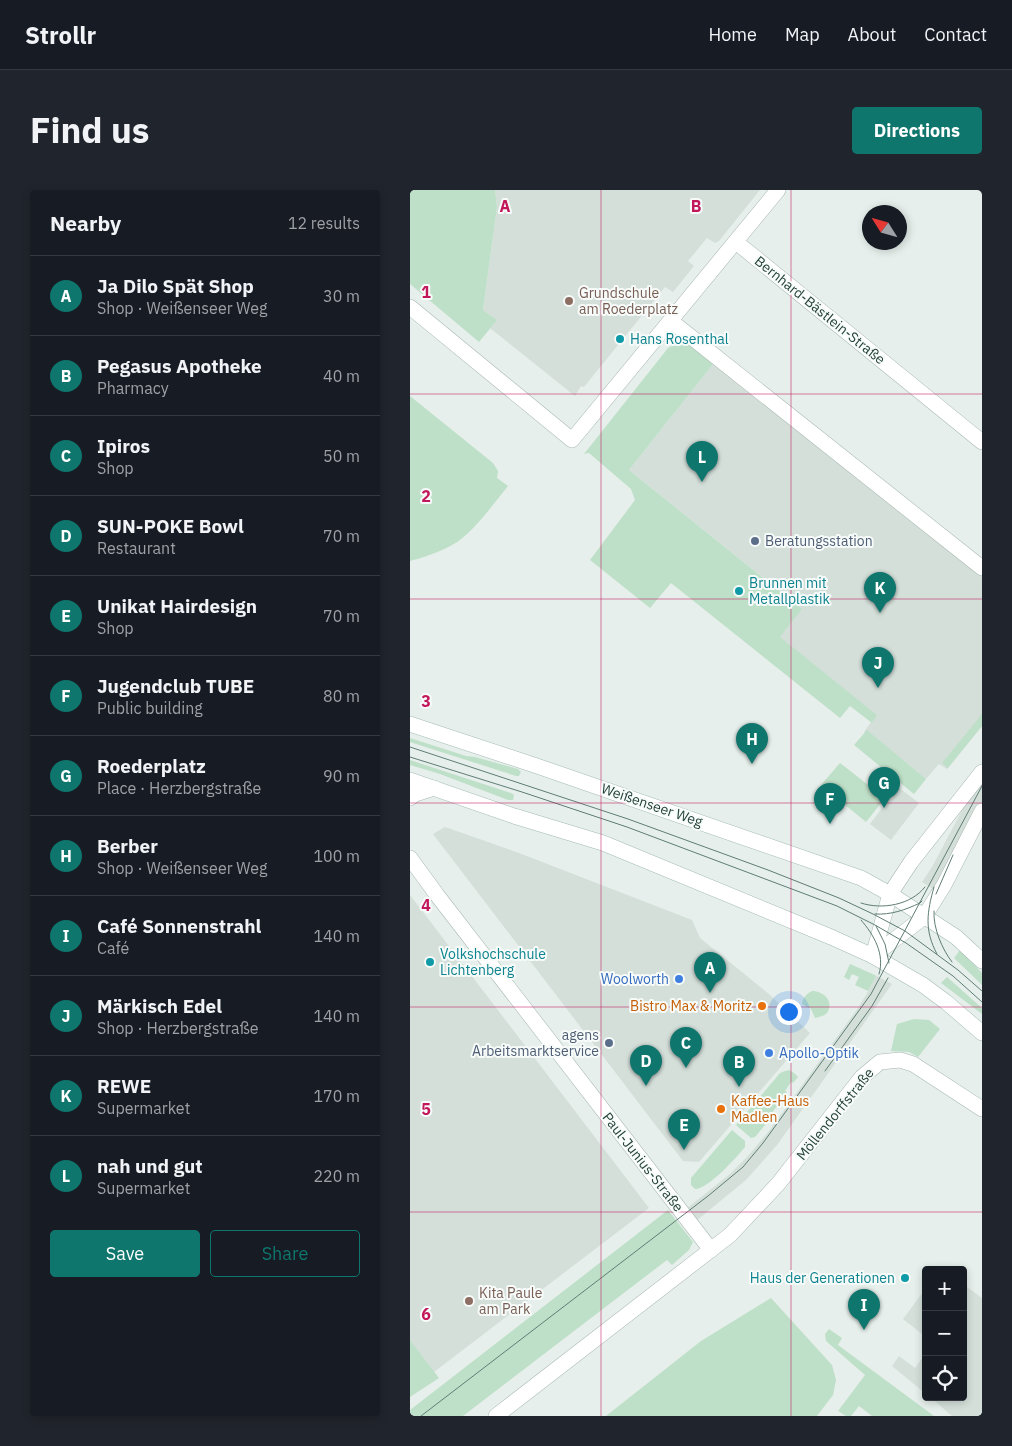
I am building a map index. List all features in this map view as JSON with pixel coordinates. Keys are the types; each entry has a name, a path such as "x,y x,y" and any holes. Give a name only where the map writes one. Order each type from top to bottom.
{"street":[{"path":"410,307 572,440 778,190"},
{"name":"Bernhard-Bästlein-Straße","path":"736,242 982,442"},
{"path":"671,320 982,568"},
{"name":"Weißenseer Weg","path":"410,724 542,767 861,878 890,894 924,917"},
{"path":"873,956 890,894 907,868 982,772"},
{"path":"410,780 603,844 831,937 873,956 923,985 982,1033"},
{"path":"410,798 415,794 434,788"},
{"path":"873,956 924,917 982,811"},
{"name":"Paul-Junius-Straße","path":"410,858 710,1250"},
{"path":"924,917 956,937 982,960"},
{"name":"Möllendorffstraße","path":"710,1250 730,1235 778,1184 862,1077 880,1062 900,1060 913,1064 982,1109"},
{"path":"496,1416 710,1250"}],"shaded area":[{"name":"Grundschule am Roederplatz","path":"495,190 760,190 719,241 715,243 707,238 688,261 694,266 673,292 665,287 584,387 581,386 575,396 490,328 496,320 483,310 497,207"},
{"path":"714,363 982,577 982,726 947,769 939,764 926,779 864,732 876,715 779,637 801,608 629,470"},
{"path":"982,778 982,804 946,874 933,889 922,882"},
{"path":"898,787 919,803 891,840 870,824"},
{"path":"445,827 519,853 692,920 700,938 770,995 810,1033 699,1162 683,1161 433,834"},
{"path":"410,895 649,1208 434,1372 410,1340"},
{"path":"875,975 892,984 777,1145 746,1180 696,1221 686,1209 730,1174 769,1131 858,1008"},
{"path":"967,1287 982,1298 982,1416 952,1416 935,1401 967,1401"},
{"path":"922,1293 922,1334 903,1319"},
{"path":"899,1356 915,1368 922,1358 922,1391 892,1366"}],"green space":[{"path":"410,190 495,190 497,207 483,310 497,320 479,342 410,284"},
{"path":"683,337 714,363 629,470 802,609 780,637 877,715 872,723 850,706 840,718 671,583 650,608 590,560 635,500 631,489 589,453 584,454 668,348"},
{"path":"410,396 493,463 498,471 497,478 508,486 480,521 461,539 444,549 410,561"},
{"path":"982,714 982,726 948,768 942,763"},
{"path":"867,730 926,779 914,794 854,745"},
{"path":"410,738 466,756 518,769 521,772 519,776 516,776 410,742"},
{"path":"410,760 511,793 514,795 513,800 508,800 440,774 410,765"},
{"path":"840,763 885,798 866,822 821,785"},
{"path":"960,950 982,973 982,985 954,958"},
{"path":"850,964 875,975 868,991 855,985 859,977 852,974 849,980 844,977"},
{"path":"947,977 982,1008 982,1014 941,983"},
{"path":"812,991 824,995 829,1001 829,1009 823,1016 815,1018 811,1009 802,1004 805,996"},
{"path":"914,1019 929,1020 940,1029 918,1057 909,1052 891,1051 897,1024"},
{"path":"789,1070 798,1077 793,1083 791,1082 785,1091 787,1092 775,1104 777,1106 765,1125 755,1137 751,1138 736,1125 780,1073"},
{"path":"732,1130 745,1141 745,1147 714,1179 701,1188 695,1189 691,1185 691,1178"},
{"path":"668,1210 693,1242 689,1250 672,1265 667,1260 463,1416 410,1416 410,1410"},
{"path":"771,1298 832,1365 836,1380 833,1395 817,1416 606,1416 701,1341"},
{"path":"829,1329 842,1338 838,1345 934,1416 872,1416 859,1406 851,1416 846,1416 838,1411 865,1375 826,1341 825,1334"},
{"path":"410,1340 439,1378 410,1397"}],"tram line":[{"path":"410,747 628,819 839,898 905,931 958,970 982,991"},
{"path":"410,757 627,827 837,906 906,943 953,976 982,1002"},
{"path":"421,1416 708,1196 743,1167 763,1143 871,994 982,786"},
{"path":"936,894 953,855"},
{"path":"861,903 878,906 896,904 912,898 925,887"},
{"path":"934,887 928,913 928,929 937,954"},
{"path":"875,914 887,914 898,911 914,906 922,901"},
{"path":"934,911 939,938 952,962"},
{"path":"861,920 877,945 881,959 879,974"},
{"path":"876,926 885,944 889,963"},
{"path":"825,1071 872,1006 888,978"}],"place":[{"name":"Grundschule am Roederplatz","path":"569,301"},
{"name":"Hans Rosenthal","path":"620,339"},
{"name":"nah und gut","path":"702,482"},
{"name":"Beratungsstation","path":"755,541"},
{"name":"Brunnen mit Metallplastik","path":"739,591"},
{"name":"REWE","path":"880,613"},
{"name":"Märkisch Edel","path":"878,688"},
{"name":"Berber","path":"752,764"},
{"name":"Roederplatz","path":"884,808"},
{"name":"Jugendclub TUBE","path":"830,824"},
{"name":"Volkshochschule Lichtenberg","path":"430,962"},
{"name":"Woolworth","path":"679,979"},
{"name":"Ja Dilo Spät Shop","path":"710,993"},
{"name":"Bistro Max & Moritz","path":"762,1006"},
{"name":"agens Arbeitsmarktservice","path":"609,1043"},
{"name":"Apollo-Optik","path":"769,1053"},
{"name":"Ipiros","path":"686,1068"},
{"name":"SUN-POKE Bowl","path":"646,1086"},
{"name":"Pegasus Apotheke","path":"739,1087"},
{"name":"Kaffee-Haus Madlen","path":"721,1109"},
{"name":"Unikat Hairdesign","path":"684,1150"},
{"name":"Haus der Generationen","path":"905,1278"},
{"name":"Kita Paule am Park","path":"469,1301"},
{"name":"Café Sonnenstrahl","path":"864,1330"}]}
